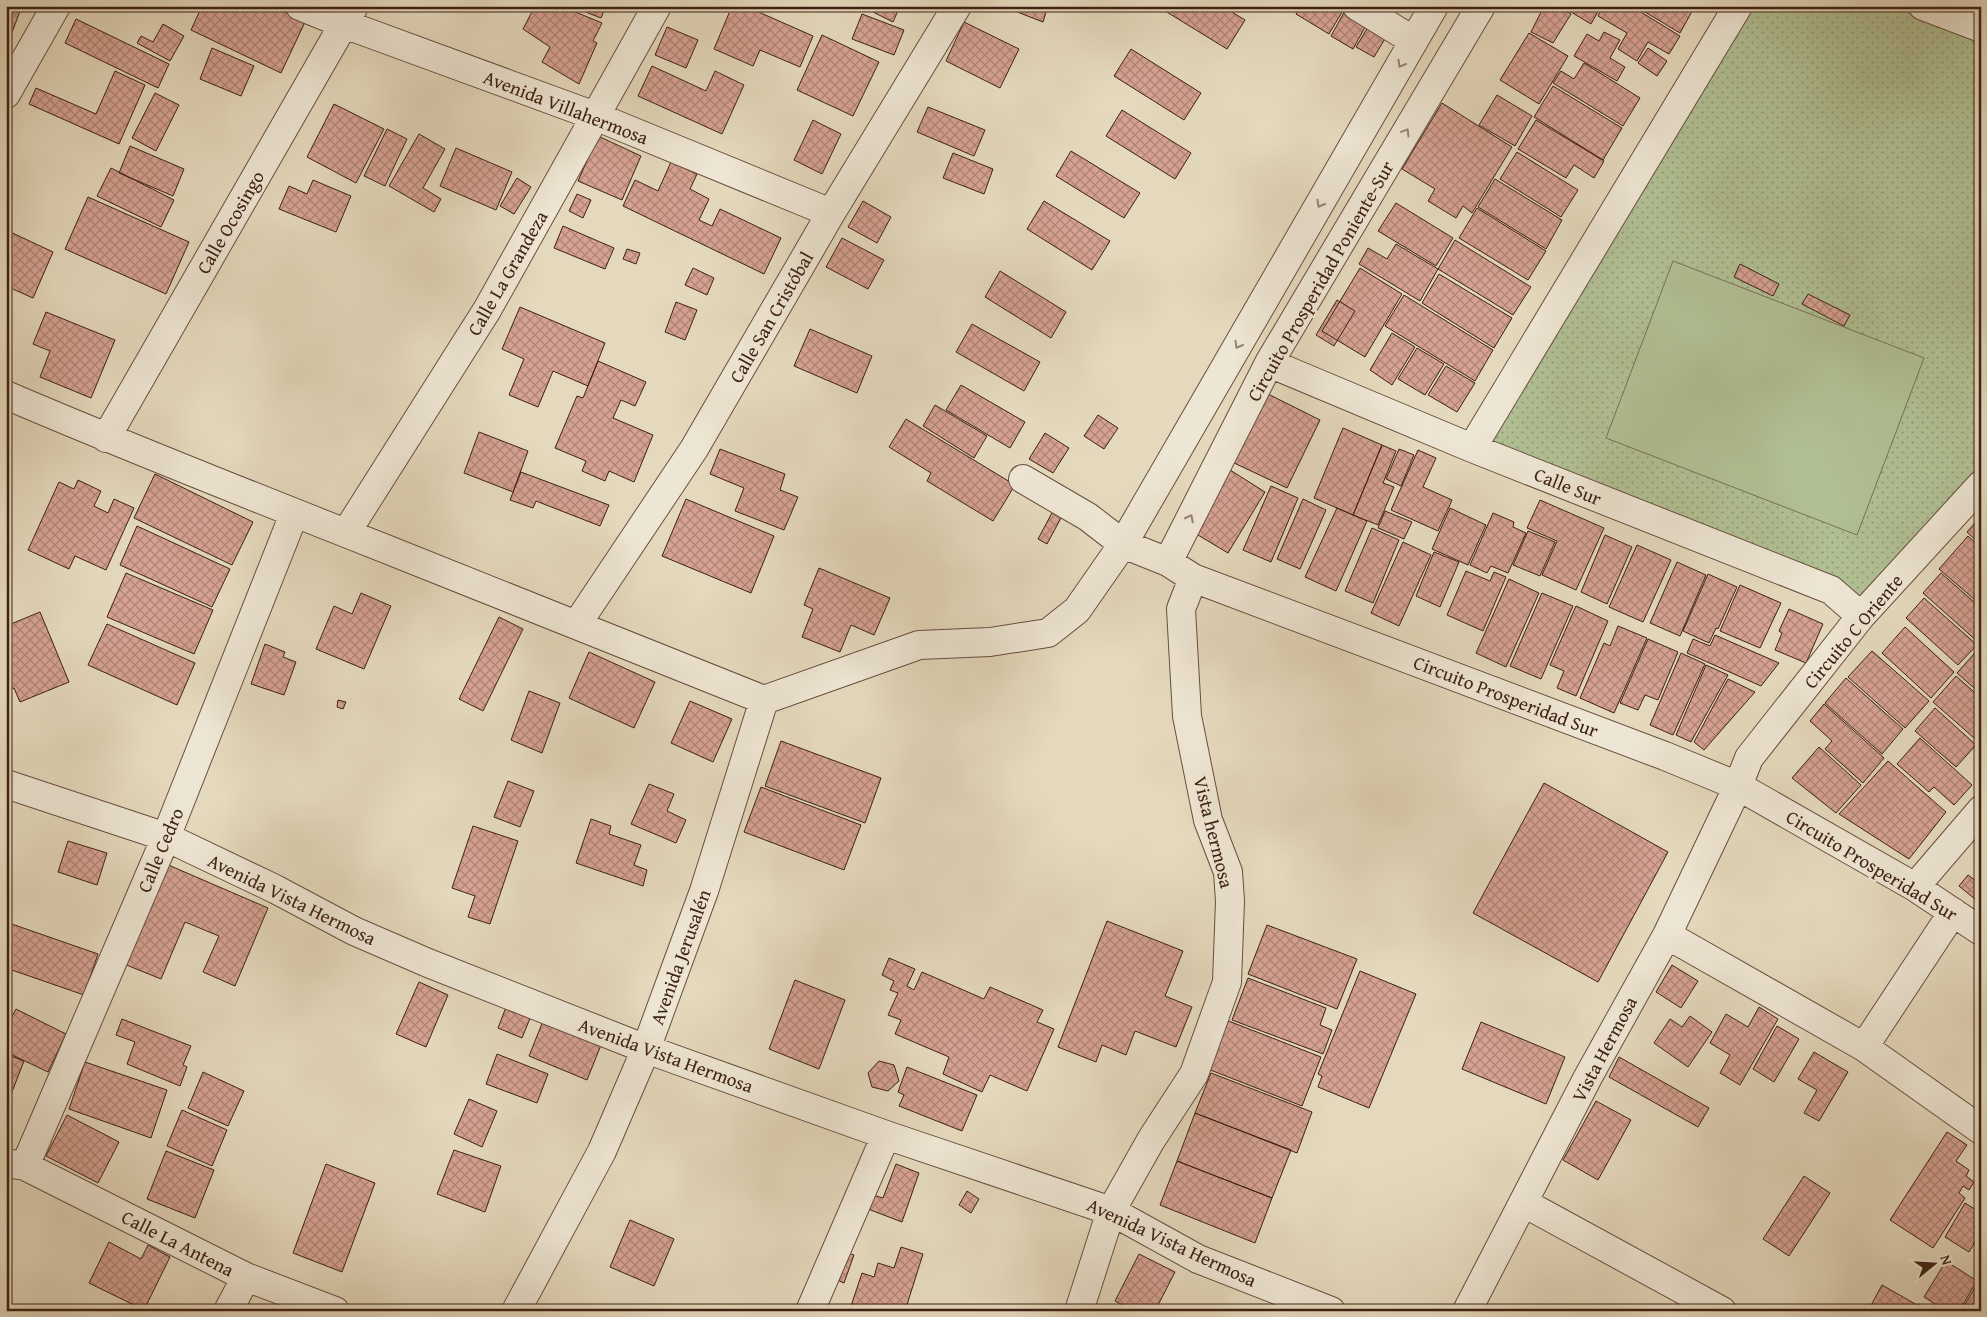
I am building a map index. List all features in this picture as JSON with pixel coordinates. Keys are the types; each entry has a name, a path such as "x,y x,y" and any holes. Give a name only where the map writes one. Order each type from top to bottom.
{"street":[{"path":"6,94 56,6"},
{"name":"Avenida Villahermosa","path":"300,6 349,15 831,213"},
{"name":"Calle La Grandeza","path":"346,533 487,310 656,6"},
{"name":"Calle San Cristóbal","path":"577,624 694,449 831,213 957,6"},
{"path":"1358,6 1414,41"},
{"name":"Circuito Prosperidad Poniente-Sur","path":"764,700 919,645 990,642 1048,633 1077,610 1123,544 1434,6"},
{"name":"Circuito Prosperidad Poniente-Sur","path":"1168,562 1269,363 1481,6"},
{"path":"1472,448 1738,6"},
{"path":"1923,6 1981,28"},
{"name":"Calle Ocosingo","path":"106,438 349,15"},
{"name":"Calle Sur","path":"1269,363 1472,448 1831,590 1861,616"},
{"path":"6,395 106,438 294,514 577,624 764,700"},
{"name":"Circuito Prosperidad Sur","path":"1023,479 1088,517 1123,544 1168,562 1193,578 1665,756 1738,786 1915,887 1981,931"},
{"name":"Circuito C Oriente","path":"1738,786 1749,758 1861,616 1981,485"},
{"name":"Calle Cedro","path":"16,1165 166,838 294,514"},
{"name":"Vista hermosa","path":"1079,1311 1111,1211 1151,1140 1194,1074 1227,982 1230,901 1228,872 1208,820 1187,716 1181,608 1193,578"},
{"name":"Avenida Jerusalén","path":"516,1311 602,1151 646,1049 704,891 764,700"},
{"name":"Avenida Vista Hermosa","path":"6,784 166,838 275,889 354,931 428,963 646,1049 886,1135 1111,1211 1198,1259 1331,1311"},
{"name":"Vista Hermosa","path":"1467,1311 1588,1077 1667,934 1738,786"},
{"path":"1915,887 1981,810"},
{"path":"1864,1047 1953,912"},
{"path":"1667,934 1864,1047 1981,1130"},
{"path":"810,1311 886,1135"},
{"name":"Calle La Antena","path":"16,1165 246,1277 335,1311"},
{"path":"1524,1203 1722,1311"},
{"path":"228,1311 246,1277"}],"green space":[{"path":"1754,6 1890,6 1981,40 1981,466 1859,599 1487,442"},
{"path":"1673,261 1924,358 1857,535 1606,438"}],"building":[{"path":"6,6 22,6 11,35 6,33"},
{"path":"202,6 272,6 305,22 281,73 191,30"},
{"path":"535,6 561,6 602,23 593,41 597,43 579,84 542,62 550,47 523,29"},
{"path":"570,6 606,6 601,18"},
{"path":"732,6 745,6 813,36 800,67 760,50 753,66 714,49"},
{"path":"861,6 900,6 893,22"},
{"path":"1002,6 1048,6 1043,22"},
{"path":"1157,6 1222,6 1245,20 1227,49"},
{"path":"1300,6 1345,7 1329,34 1296,14"},
{"path":"1544,6 1557,6 1571,14 1553,43 1531,32"},
{"path":"1561,6 1601,6 1591,24"},
{"path":"1603,6 1631,6 1680,36 1669,54 1648,42 1637,61 1618,49 1627,33 1598,16"},
{"path":"1635,6 1695,6 1680,33"},
{"path":"1347,7 1369,20 1353,49 1331,36"},
{"path":"862,14 904,30 894,55 852,39"},
{"path":"76,19 169,64 158,88 65,43"},
{"path":"964,22 1019,49 1000,88 946,61"},
{"path":"1371,22 1389,32 1374,57 1356,47"},
{"path":"163,24 184,36 170,61 137,43 141,36 153,42"},
{"path":"667,27 698,40 686,68 655,55"},
{"path":"1604,32 1620,40 1610,58 1625,67 1617,81 1574,56 1587,34 1599,41"},
{"path":"1529,33 1568,56 1539,104 1500,80"},
{"path":"822,35 879,62 853,116 797,90"},
{"path":"212,48 254,66 241,96 200,79"},
{"path":"1648,48 1667,61 1657,76 1638,63"},
{"path":"1131,49 1201,93 1184,120 1114,76"},
{"path":"1584,63 1640,98 1623,126 1553,83 1561,71 1574,79"},
{"path":"652,66 706,91 715,71 744,85 722,134 638,96"},
{"path":"115,71 145,85 119,144 29,104 36,88 96,114"},
{"path":"1553,86 1622,128 1603,160 1534,117"},
{"path":"155,93 179,105 156,151 132,138"},
{"path":"1497,95 1532,116 1515,146 1479,125"},
{"path":"1442,103 1512,147 1472,213 1463,206 1456,218 1428,201 1435,189 1402,169"},
{"path":"334,104 384,129 356,183 307,157"},
{"path":"928,107 985,130 974,156 917,132"},
{"path":"1122,110 1191,153 1175,179 1106,136"},
{"path":"813,120 841,134 822,174 794,160"},
{"path":"1536,120 1604,161 1594,178 1574,165 1566,178 1518,149"},
{"path":"387,129 407,139 385,186 364,176"},
{"path":"419,134 445,149 423,188 441,199 434,212 389,186"},
{"path":"598,136 641,156 622,200 578,181"},
{"path":"130,146 184,169 173,196 119,173"},
{"path":"456,148 512,172 496,210 440,186"},
{"path":"1071,151 1140,193 1124,218 1056,176"},
{"path":"1517,152 1578,190 1561,217 1500,179"},
{"path":"953,153 993,169 984,194 943,178"},
{"path":"671,162 697,174 690,189 709,199 699,220 712,226 720,209 781,238 764,274 623,206 635,180 658,191"},
{"path":"111,168 174,200 161,227 97,196"},
{"path":"517,178 531,187 514,214 500,206"},
{"path":"1495,179 1562,220 1546,249 1478,207"},
{"path":"313,180 351,196 336,232 279,209 289,186 307,194"},
{"path":"577,194 591,200 583,218 569,211"},
{"path":"88,197 189,242 166,294 65,249"},
{"path":"863,201 891,217 877,243 848,227"},
{"path":"1044,201 1110,241 1092,270 1027,229"},
{"path":"1396,203 1453,238 1436,266 1378,231"},
{"path":"1477,208 1546,251 1528,280 1459,238"},
{"path":"563,226 614,248 605,269 554,248"},
{"path":"6,230 53,252 33,298 6,286"},
{"path":"842,238 884,260 868,289 826,267"},
{"path":"1455,240 1531,287 1513,315 1438,269"},
{"path":"1396,244 1438,269 1420,301 1359,264 1368,248 1387,259"},
{"path":"627,249 640,253 636,264 623,259"},
{"path":"1740,264 1779,284 1773,296 1734,277"},
{"path":"693,268 714,278 707,295 685,285"},
{"path":"1360,268 1402,294 1365,357 1322,331"},
{"path":"1000,271 1066,312 1051,338 985,297"},
{"path":"1439,274 1512,318 1494,348 1422,303"},
{"path":"1808,294 1850,315 1844,326 1802,304"},
{"path":"1404,295 1493,350 1475,381 1385,326"},
{"path":"1337,300 1355,311 1334,346 1316,335"},
{"path":"676,302 697,310 685,340 665,332"},
{"path":"520,307 605,343 588,386 553,371 538,407 509,395 524,359 502,349"},
{"path":"46,312 115,340 91,398 40,377 50,351 33,344"},
{"path":"972,324 1040,362 1024,391 956,352"},
{"path":"810,329 872,356 857,393 794,366"},
{"path":"1392,333 1415,347 1392,385 1370,370"},
{"path":"1417,348 1444,364 1425,395 1398,379"},
{"path":"598,361 646,382 635,406 621,400 613,418 653,435 634,482 609,471 605,481 582,471 586,461 555,448 577,396 583,398"},
{"path":"1446,366 1475,383 1457,412 1428,395"},
{"path":"961,385 1025,422 1010,448 946,410"},
{"path":"1264,392 1320,420 1287,488 1230,461"},
{"path":"935,405 987,436 974,458 923,426"},
{"path":"1098,415 1118,428 1104,449 1084,436"},
{"path":"906,419 1015,485 993,521 927,481 931,473 889,447"},
{"path":"1343,428 1382,445 1353,515 1314,498"},
{"path":"479,432 528,451 513,492 464,473"},
{"path":"1045,433 1069,448 1053,473 1029,459"},
{"path":"1382,445 1396,451 1383,483 1394,487 1378,525 1353,515"},
{"path":"720,449 785,474 780,490 798,497 784,530 735,511 744,488 710,474"},
{"path":"1399,449 1414,455 1401,486 1386,479"},
{"path":"1418,450 1436,458 1423,487 1452,500 1438,531 1391,510"},
{"path":"1230,470 1265,492 1228,553 1193,532"},
{"path":"521,472 609,505 600,526 536,501 533,508 510,500"},
{"path":"155,474 253,522 232,565 134,518"},
{"path":"78,480 101,491 94,506 108,513 114,499 134,508 106,570 75,556 69,569 28,550 59,482 74,489"},
{"path":"1271,486 1298,498 1271,562 1243,550"},
{"path":"686,499 774,536 751,593 662,556"},
{"path":"1303,499 1326,510 1300,569 1277,559"},
{"path":"1540,500 1604,528 1576,590 1542,575 1557,541 1527,528"},
{"path":"1337,508 1367,521 1336,591 1305,577"},
{"path":"1450,508 1486,525 1468,565 1432,549"},
{"path":"1053,511 1062,516 1047,544 1038,539"},
{"path":"1385,511 1412,522 1404,539 1378,528"},
{"path":"1493,513 1514,522 1513,527 1526,533 1508,573 1491,566 1487,573 1470,565"},
{"path":"1981,516 1981,545 1967,532"},
{"path":"137,526 230,569 212,607 120,565"},
{"path":"1372,528 1399,540 1373,603 1345,591"},
{"path":"1528,531 1555,542 1540,576 1513,565"},
{"path":"1605,535 1632,547 1607,604 1581,592"},
{"path":"1968,536 1981,548 1981,605 1939,569"},
{"path":"1403,542 1431,555 1399,626 1371,613"},
{"path":"1637,545 1671,560 1643,622 1609,607"},
{"path":"1434,552 1459,562 1440,607 1416,596"},
{"path":"1677,562 1706,575 1680,636 1650,623"},
{"path":"819,568 890,598 874,635 851,625 840,652 802,637 813,609 804,605"},
{"path":"1466,571 1490,581 1494,572 1506,577 1483,631 1447,615"},
{"path":"126,573 213,610 194,654 107,617"},
{"path":"1941,573 1981,608 1981,641 1979,643 1923,593"},
{"path":"1708,574 1737,587 1718,629 1716,628 1709,643 1683,631"},
{"path":"1509,579 1539,593 1506,667 1476,653"},
{"path":"1740,585 1781,603 1760,648 1720,631"},
{"path":"361,593 391,606 364,669 316,649 334,606 352,614"},
{"path":"1542,593 1573,606 1541,679 1510,666"},
{"path":"1924,598 1977,645 1958,665 1906,618"},
{"path":"1576,606 1608,621 1576,696 1557,688 1564,671 1550,665"},
{"path":"1789,609 1823,624 1806,663 1775,650 1782,633 1779,631"},
{"path":"40,612 69,682 20,702 14,688 6,692 6,626"},
{"path":"499,617 523,629 483,711 459,699"},
{"path":"107,624 195,663 177,705 88,665"},
{"path":"1618,626 1647,638 1614,713 1580,698 1604,643 1610,646"},
{"path":"1905,627 1954,672 1931,698 1882,653"},
{"path":"1715,635 1779,663 1761,686 1687,653 1693,639 1710,646"},
{"path":"1648,639 1678,652 1658,700 1645,695 1638,710 1620,703"},
{"path":"265,644 285,652 283,657 296,662 284,695 251,684"},
{"path":"1981,647 1981,694 1957,673"},
{"path":"1872,651 1929,701 1905,728 1848,677"},
{"path":"589,652 655,682 634,728 569,698"},
{"path":"1681,653 1705,664 1673,735 1650,725"},
{"path":"1706,665 1728,675 1691,742 1676,735"},
{"path":"1956,676 1981,698 1981,744 1933,702"},
{"path":"1846,678 1903,729 1882,754 1825,703"},
{"path":"1728,679 1755,692 1704,750 1694,742"},
{"path":"529,691 560,703 542,753 511,740"},
{"path":"338,700 346,702 343,709 337,707"},
{"path":"690,701 732,719 713,762 671,743"},
{"path":"1824,704 1884,758 1863,783 1825,749 1832,741 1810,721"},
{"path":"1935,708 1976,745 1956,767 1915,731"},
{"path":"1920,738 1972,785 1954,805 1934,787 1929,792 1897,764"},
{"path":"781,741 881,778 865,823 765,786"},
{"path":"1819,747 1861,785 1836,813 1792,778"},
{"path":"1888,761 1946,812 1909,859 1839,814"},
{"path":"508,781 534,791 520,827 494,817"},
{"path":"1544,783 1668,852 1598,982 1473,913"},
{"path":"649,784 674,794 667,811 686,820 676,843 631,824"},
{"path":"761,787 861,825 844,870 744,832"},
{"path":"591,819 611,826 609,834 641,845 634,865 647,870 643,886 576,863"},
{"path":"473,826 518,841 490,924 468,917 475,896 452,888"},
{"path":"68,841 107,853 97,885 58,872"},
{"path":"166,864 268,908 235,986 203,972 219,936 185,922 161,979 124,964"},
{"path":"1968,875 1981,885 1981,904 1959,886"},
{"path":"1107,921 1183,951 1165,996 1192,1007 1176,1047 1135,1031 1126,1055 1102,1045 1096,1062 1058,1047"},
{"path":"6,922 98,954 84,995 6,968"},
{"path":"1267,925 1357,959 1337,1009 1248,974"},
{"path":"889,958 915,969 907,986 914,990 922,972 984,999 990,987 1043,1010 1037,1022 1054,1029 1027,1091 990,1075 982,1092 943,1074 949,1057 895,1034 901,1020 888,1015 898,993 890,990 894,981 882,975"},
{"path":"1672,965 1698,981 1681,1008 1656,992"},
{"path":"1360,971 1416,994 1369,1108 1318,1087 1322,1076 1318,1074"},
{"path":"1248,978 1326,1008 1320,1025 1332,1030 1323,1054 1232,1020"},
{"path":"795,980 845,1000 819,1069 769,1049"},
{"path":"419,982 448,995 426,1047 396,1034"},
{"path":"508,1002 533,1011 522,1038 498,1028"},
{"path":"1759,1007 1778,1019 1740,1085 1720,1073 1730,1055 1710,1043 1726,1014 1748,1027"},
{"path":"16,1009 66,1034 48,1072 6,1052 6,1018 10,1020"},
{"path":"545,1016 603,1040 587,1080 529,1056"},
{"path":"1690,1016 1712,1032 1688,1067 1654,1043 1670,1019 1682,1027"},
{"path":"122,1019 191,1046 183,1065 187,1067 180,1086 127,1064 135,1042 116,1035"},
{"path":"1226,1020 1321,1057 1302,1106 1208,1069"},
{"path":"1481,1022 1565,1057 1546,1104 1462,1069"},
{"path":"1777,1026 1799,1039 1774,1082 1753,1069"},
{"path":"1814,1052 1848,1072 1819,1121 1804,1113 1817,1090 1798,1079"},
{"path":"6,1054 24,1061 10,1097 6,1096"},
{"path":"497,1054 548,1074 537,1103 486,1084"},
{"path":"1619,1057 1709,1108 1698,1127 1609,1077"},
{"path":"879,1061 894,1065 899,1081 888,1091 872,1087 868,1073"},
{"path":"85,1062 167,1090 151,1138 69,1109"},
{"path":"907,1067 977,1095 962,1131 899,1106 904,1095 898,1092"},
{"path":"203,1072 244,1091 228,1126 188,1108"},
{"path":"1211,1073 1312,1112 1297,1153 1195,1113"},
{"path":"469,1099 497,1111 482,1147 454,1134"},
{"path":"1596,1101 1631,1120 1598,1180 1563,1160"},
{"path":"182,1110 227,1130 212,1166 167,1146"},
{"path":"1195,1113 1291,1150 1272,1198 1177,1161"},
{"path":"67,1115 119,1142 98,1183 46,1156"},
{"path":"1947,1132 1967,1145 1956,1161 1969,1170 1966,1176 1974,1182 1969,1190 1963,1186 1959,1193 1965,1198 1933,1248 1890,1220"},
{"path":"454,1150 501,1166 485,1212 437,1194"},
{"path":"166,1151 214,1170 195,1218 147,1199"},
{"path":"1177,1161 1272,1198 1255,1243 1160,1205"},
{"path":"326,1164 375,1183 342,1272 293,1253"},
{"path":"896,1164 919,1173 902,1222 868,1209 873,1195 883,1198"},
{"path":"1804,1176 1830,1193 1789,1256 1763,1239"},
{"path":"967,1191 979,1199 971,1213 959,1205"},
{"path":"1965,1203 1981,1213 1981,1232 1969,1252 1945,1237"},
{"path":"630,1220 674,1239 654,1286 610,1267"},
{"path":"109,1242 141,1259 148,1245 170,1257 144,1310 89,1283"},
{"path":"901,1247 923,1254 905,1311 867,1311 851,1306 862,1273 874,1277 878,1263 894,1268"},
{"path":"845,1252 854,1255 844,1283 835,1279"},
{"path":"1139,1254 1175,1272 1155,1311 1134,1311 1115,1301"},
{"path":"1946,1261 1977,1281 1959,1311 1946,1311 1924,1297"},
{"path":"1980,1280 1981,1311 1970,1311 1963,1307"},
{"path":"1882,1285 1917,1305 1914,1311 1868,1311"},
{"path":"1919,1304 1931,1311 1915,1311"},
{"path":"553,1306 568,1311 552,1311"}]}
